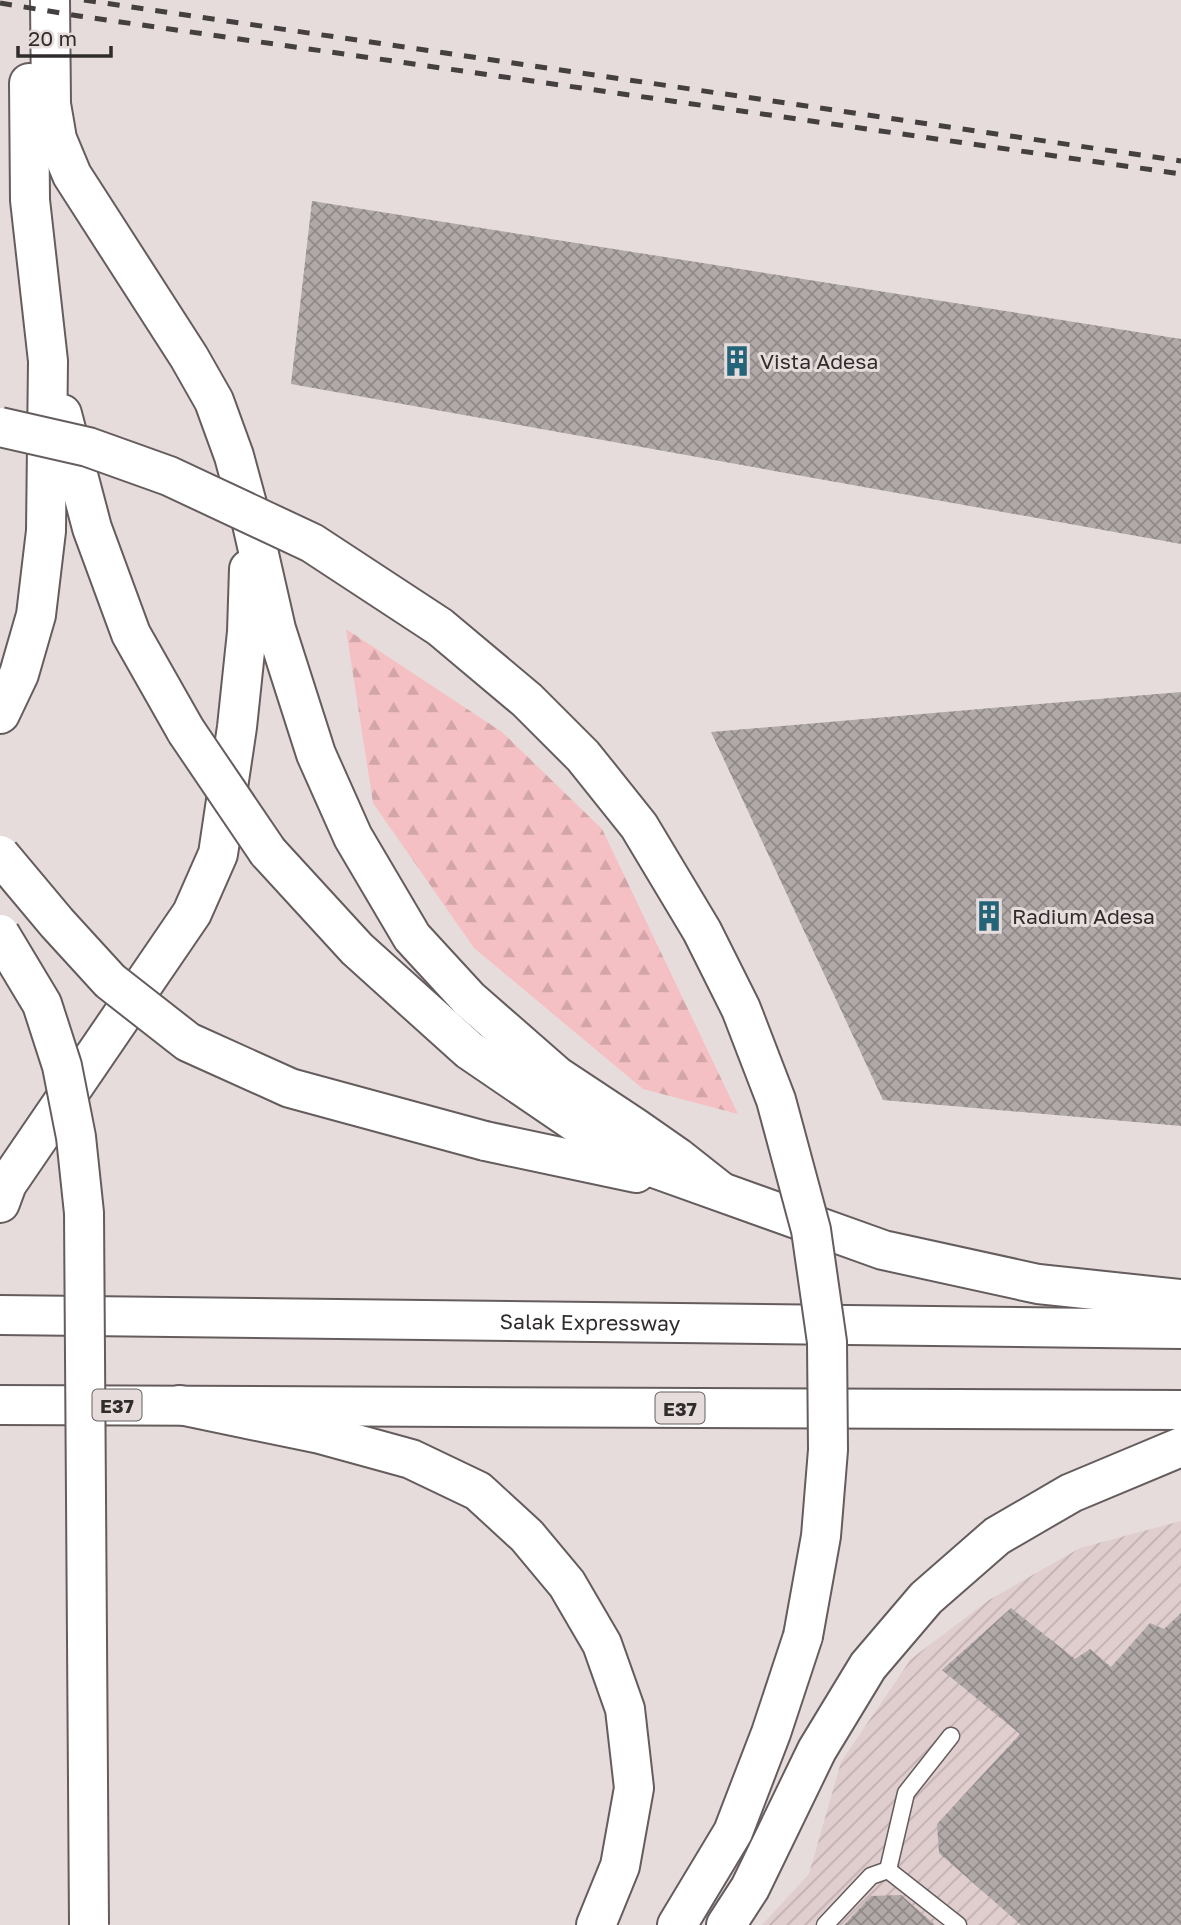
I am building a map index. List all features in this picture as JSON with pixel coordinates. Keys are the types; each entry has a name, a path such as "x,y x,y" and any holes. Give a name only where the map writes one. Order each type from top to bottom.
{"highway":[{"path":"0,714 19,674 36,615 46,531 48,361 30,200 31,0"},
{"path":"50,0 51,104 57,139 72,176 214,401 234,456 276,629 316,754 354,836 412,937 469,999 557,1076 655,1142 720,1191"},
{"path":"48,361 92,528 131,634 186,731 268,852 357,949 468,1050 629,1159 883,1250 1038,1284 1181,1299"},
{"path":"0,427 88,447 169,475 312,543 440,627 527,700 583,756 639,826 702,931 741,1009 776,1100 811,1230 827,1342 828,1450 821,1536 803,1636 771,1733 733,1832 677,1925"},
{"path":"0,1203 8,1184 192,913 218,854 237,727 247,632 250,515"},
{"path":"0,855 110,981 188,1042 290,1088 485,1141 720,1191"},
{"path":"0,934 42,1004 62,1066 76,1137 84,1213 89,1925"},
{"path":"1038,1328 1181,1314"},
{"name":"Salak Expressway","path":"0,1315 1181,1329"},
{"name":"E37","path":"0,1405 1181,1410"},
{"path":"180,1405 320,1434 411,1459 478,1491 527,1536 567,1584 602,1644 625,1709 634,1788 620,1866 596,1925"},
{"path":"726,1925 750,1888 817,1750 868,1666 926,1598 997,1536 1071,1493 1181,1447"}],"lane":[{"path":"888,1870 906,1793 951,1736"},
{"path":"825,1925 871,1876 888,1870"},
{"path":"888,1870 958,1925"}],"shaded area":[{"path":"1181,1521 1181,1925 762,1925 809,1874 841,1762 911,1659 989,1600 1080,1548"}],"green space":[{"path":"346,629 502,732 602,829 738,1114 643,1089 474,948 373,803"}],"building":[{"name":"Vista Adesa","path":"312,201 1181,339 1181,544 291,384"},
{"name":"Radium Adesa","path":"1181,692 1181,1126 883,1100 711,732"},
{"path":"1011,1608 1075,1659 1090,1649 1111,1667 1150,1623 1164,1629 1181,1613 1181,1925 1021,1925 939,1853 937,1824 1020,1734 942,1670"},
{"path":"901,1895 935,1925 844,1925 871,1896"}],"railway":[{"path":"84,0 1181,161"},
{"path":"0,3 1181,174"}],"place":[{"name":"Vista Adesa","path":"737,361"},
{"name":"Radium Adesa","path":"989,916"}]}
